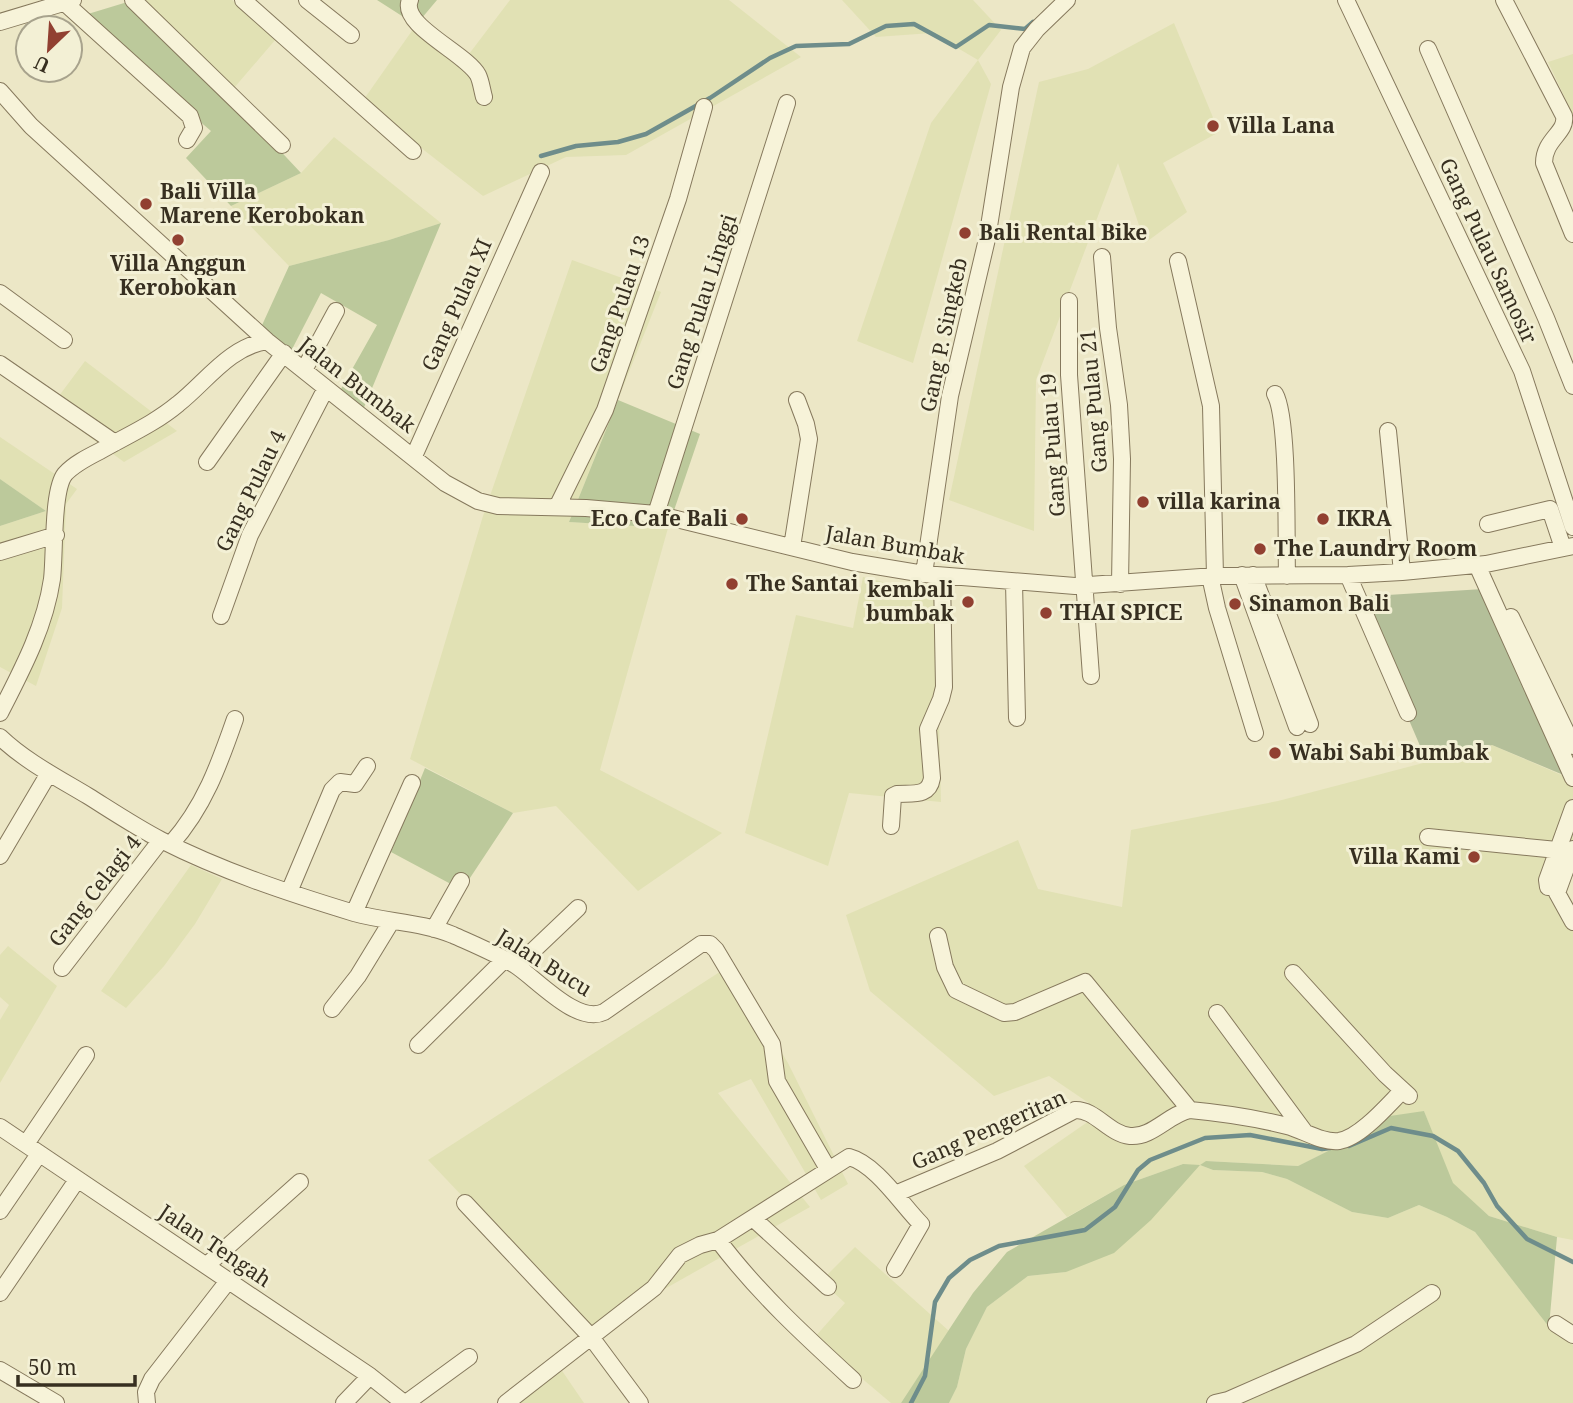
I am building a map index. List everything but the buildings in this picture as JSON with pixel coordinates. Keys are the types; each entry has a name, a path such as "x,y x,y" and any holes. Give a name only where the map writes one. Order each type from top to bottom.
{"street":[{"path":"133,0 282,145"},
{"path":"243,0 413,151"},
{"path":"307,0 351,35"},
{"path":"410,0 407,6 408,14 469,64 478,75 484,97"},
{"name":"Gang P. Singkeb","path":"924,574 950,397 987,239 1011,87 1022,48 1067,0"},
{"name":"Gang Pulau Samosir","path":"1346,0 1522,371 1573,527"},
{"path":"1504,0 1564,116 1562,128 1544,153 1544,163 1573,234"},
{"path":"0,22 69,1 190,116 194,128 187,140"},
{"path":"1428,49 1573,386"},
{"name":"Jalan Bumbak","path":"0,91 40,134 267,341 445,483 478,501 498,506 656,514 852,562 942,576 1084,586 1213,576 1402,572 1481,565 1568,547"},
{"name":"Gang Pulau Linggi","path":"656,514 787,103"},
{"name":"Gang Pulau 13","path":"557,507 605,410 678,199 704,107"},
{"name":"Gang Pulau XI","path":"414,456 541,172"},
{"name":"Gang Pulau 21","path":"1102,257 1108,328 1119,405 1122,459 1120,584"},
{"path":"1178,261 1211,405 1213,576 1217,608 1255,733"},
{"path":"0,293 64,340"},
{"name":"Gang Pulau 19","path":"1069,301 1069,374 1091,676"},
{"path":"304,370 336,311"},
{"path":"0,713 41,625 50,589 57,498 63,477 82,461 154,422 240,349 267,341"},
{"path":"207,462 284,353"},
{"path":"0,364 115,443"},
{"name":"Gang Pulau 4","path":"221,616 250,535 326,388"},
{"path":"1275,394 1279,405 1283,446 1287,576"},
{"path":"792,547 809,439 797,400"},
{"path":"1388,431 1402,572"},
{"path":"1488,523 1550,509 1568,547"},
{"path":"0,552 56,535"},
{"path":"1481,565 1573,746"},
{"path":"1481,565 1573,778"},
{"path":"1248,575 1304,725"},
{"path":"1348,575 1408,713"},
{"path":"891,826 893,796 922,793 931,786 928,729 942,699 944,687 942,576"},
{"path":"1014,582 1017,718"},
{"name":"Gang Celagi 4","path":"62,968 166,842 190,823 205,798 235,719"},
{"name":"Jalan Bucu","path":"0,737 49,773 166,842 229,871 289,892 354,913 434,929 511,963 578,1011 588,1015 597,1015 702,944 710,944 772,1044 777,1081 828,1168"},
{"path":"289,892 332,790 340,782 355,784 367,766"},
{"path":"0,856 49,773"},
{"path":"354,913 412,783"},
{"path":"1573,808 1557,893 1573,922"},
{"path":"1428,837 1565,850"},
{"path":"1548,887 1547,880 1565,850"},
{"path":"434,929 461,881"},
{"path":"418,1045 578,908"},
{"path":"332,1009 358,975 391,922"},
{"path":"938,936 946,967 956,990 1004,1013 1016,1012 1086,982 1190,1110 1254,1120 1304,1131 1329,1140 1349,1138 1407,1094 1293,973"},
{"path":"1217,1013 1304,1131"},
{"path":"0,1211 86,1055"},
{"name":"Gang Pengeritan","path":"895,1194 997,1151 1075,1110 1088,1112 1112,1129 1131,1136 1140,1136 1178,1112 1190,1110"},
{"name":"Jalan Tengah","path":"0,1127 370,1376 405,1403"},
{"name":"Gang Pengeritan","path":"506,1403 654,1287 680,1255 718,1240 849,1157 871,1170 921,1226 895,1269"},
{"path":"0,1293 77,1180"},
{"path":"207,1265 300,1182"},
{"path":"466,1203 591,1337 640,1403"},
{"path":"754,1219 828,1287"},
{"path":"718,1240 787,1319 853,1380"},
{"path":"147,1403 146,1392 152,1379 228,1281"},
{"path":"1215,1403 1228,1400 1356,1344 1432,1293"},
{"path":"1556,1324 1573,1335"},
{"path":"405,1403 469,1357"},
{"path":"0,1370 56,1403"},
{"path":"344,1403 370,1376"}],"green space":[{"path":"134,0 232,0 276,39 228,95"},
{"path":"134,0 301,173 231,206 186,158 211,131 84,22 84,15"},
{"path":"377,0 437,0 416,25"},
{"path":"510,0 729,0 801,57 626,155 566,157 483,196 362,102 416,25 466,58"},
{"path":"842,0 973,0 1001,30 978,60 932,33 876,37"},
{"path":"1174,23 1219,132 1163,163 1187,212 1145,243 1118,163 1036,380 1034,531 949,500 1039,82 1088,69"},
{"path":"1573,54 1573,115 1548,62"},
{"path":"978,60 991,84 913,363 857,341 931,123"},
{"path":"334,137 441,223 389,240 289,266 231,206 301,173"},
{"path":"441,223 360,417 337,396 377,325 321,293 288,357 258,334 289,266 389,240"},
{"path":"572,260 661,292 569,522 668,528 600,770 722,833 638,891 556,806 513,813 410,759 483,516"},
{"path":"85,361 177,431 124,462 50,408"},
{"path":"618,400 700,434 668,528 569,522"},
{"path":"0,437 77,489 66,504 62,608 36,686 0,667 0,526 46,511 0,479"},
{"path":"0,479 46,511 0,526"},
{"path":"863,577 936,595 941,802 849,793 828,866 745,833 796,615 853,628"},
{"path":"1483,589 1573,779 1492,745 1427,762 1356,597"},
{"path":"1492,745 1573,780 1573,871 1562,903 1573,918 1573,1240 1489,1216 1452,1183 1424,1111 1354,1138 1298,1166 1207,1161 1200,1165 1213,1170 1262,1172 1287,1179 1352,1212 1388,1218 1419,1205 1475,1232 1549,1327 1573,1345 1573,1403 949,1403 957,1387 966,1349 987,1307 1028,1276 1066,1272 1183,1164 1124,1185 1067,1217 1024,1166 1102,1112 1049,1076 994,1096 870,991 846,915 1018,840 1038,889 1122,907 1131,830 1278,801"},
{"path":"425,768 513,813 462,890 391,852"},
{"path":"191,865 222,879 195,924 164,966 126,1008 101,991"},
{"path":"8,946 57,986 0,1083 0,1020 9,1005 0,997 0,955"},
{"path":"729,966 788,1063 848,1184 821,1200 751,1079 718,1093 810,1207 590,1331 428,1160"},
{"path":"1424,1111 1453,1183 1489,1216 1557,1237 1549,1327 1475,1232 1447,1217 1419,1205 1388,1218 1352,1212 1287,1179 1262,1172 1213,1170 1200,1165 1206,1161 1298,1166 1354,1138 1390,1116"},
{"path":"1183,1164 1200,1165 1151,1220 1114,1253 1066,1272 1028,1276 987,1307 966,1349 957,1387 949,1403 901,1403 973,1293 1007,1252 1124,1185"},
{"path":"855,1247 949,1331 901,1403 891,1403 814,1338 845,1303 821,1281"},
{"path":"554,1359 584,1403 506,1403"}],"waterway":[{"path":"541,156 576,146 618,142 646,134 710,98 770,58 796,46 849,44 886,26 914,24 956,47 989,25 1025,29 1033,22"},
{"path":"1349,1146 1391,1128 1433,1136 1458,1151 1484,1183 1497,1206 1527,1239 1573,1262"},
{"path":"911,1403 925,1376 935,1302 949,1278 970,1260 999,1246 1085,1230 1115,1207 1138,1170 1150,1160 1205,1138 1250,1135 1322,1149 1330,1148"}],"place":[{"name":"Villa Lana","path":"1213,126"},
{"name":"Bali Villa Marene Kerobokan","path":"146,204"},
{"name":"Bali Rental Bike","path":"965,233"},
{"name":"Villa Anggun Kerobokan","path":"178,240"},
{"name":"villa karina","path":"1143,502"},
{"name":"Eco Cafe Bali","path":"742,519"},
{"name":"IKRA","path":"1323,519"},
{"name":"The Laundry Room","path":"1260,549"},
{"name":"The Santai","path":"732,584"},
{"name":"kembali bumbak","path":"968,602"},
{"name":"Sinamon Bali","path":"1235,604"},
{"name":"THAI SPICE","path":"1046,613"},
{"name":"Wabi Sabi Bumbak","path":"1275,753"},
{"name":"Villa Kami","path":"1474,857"}]}
